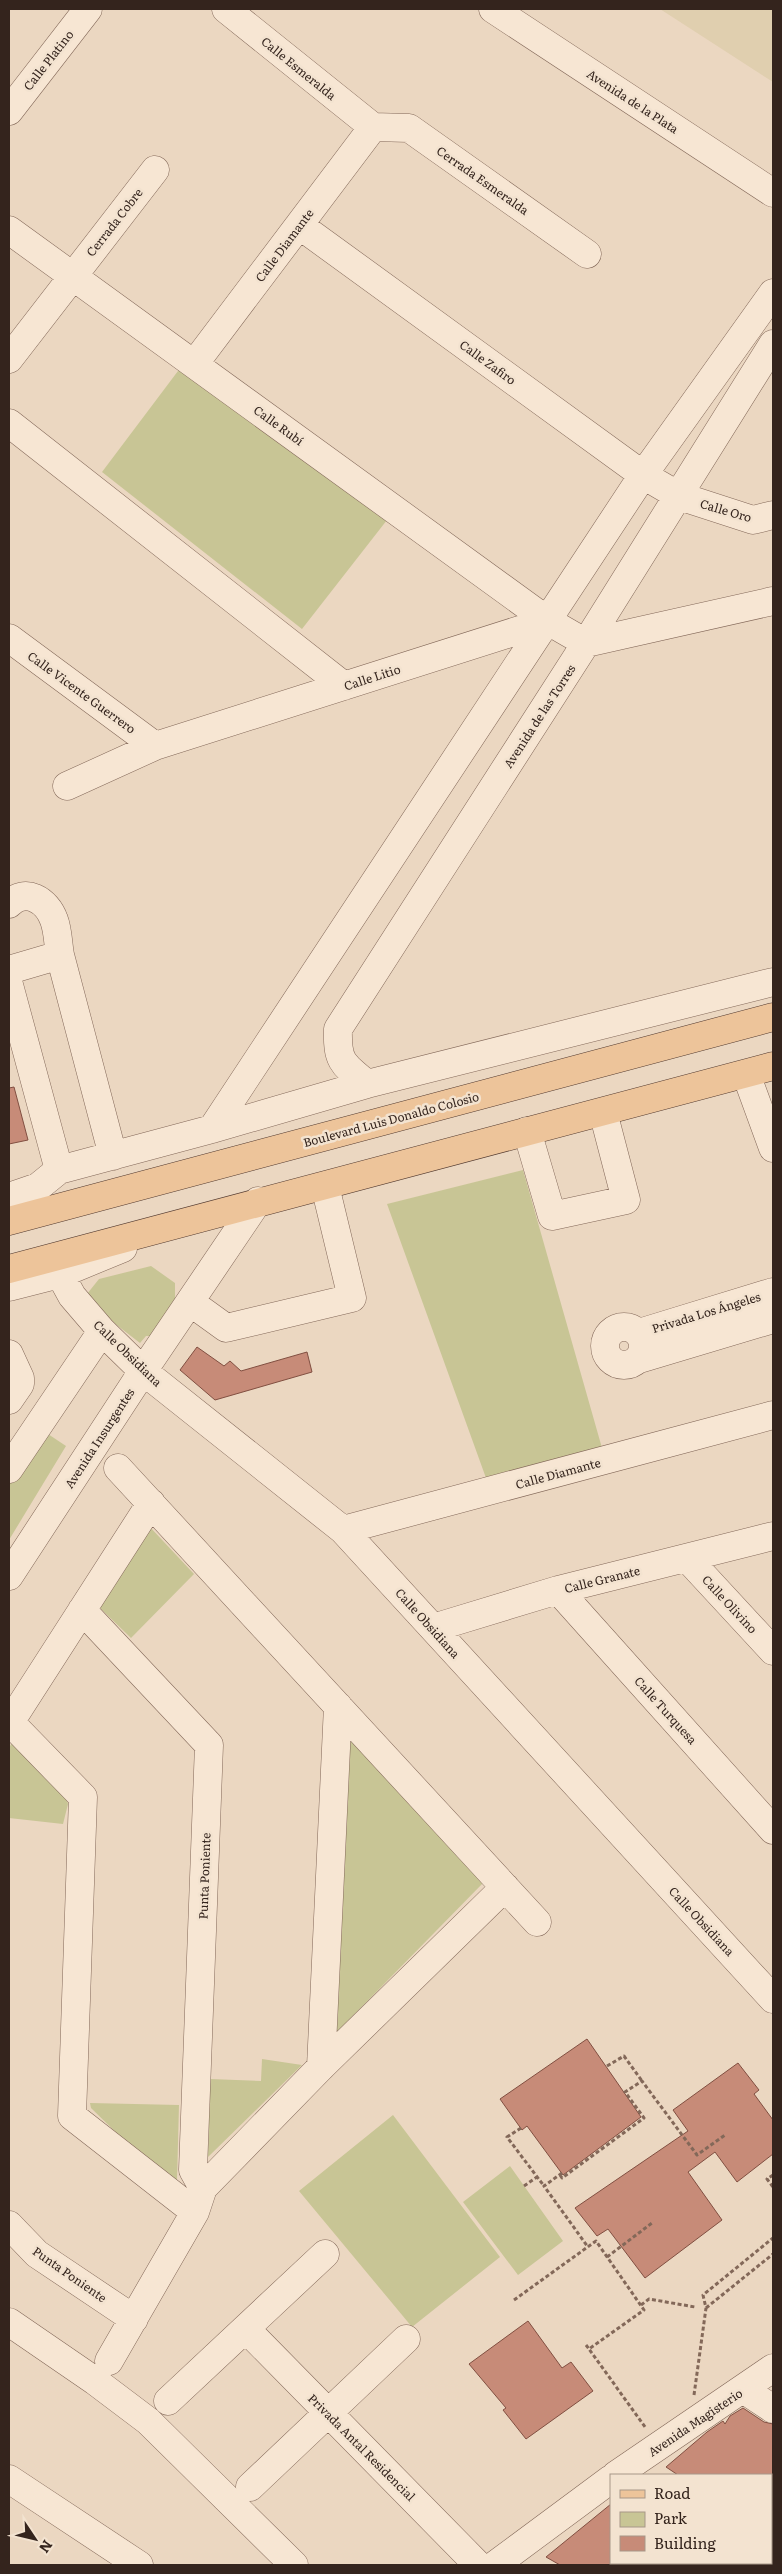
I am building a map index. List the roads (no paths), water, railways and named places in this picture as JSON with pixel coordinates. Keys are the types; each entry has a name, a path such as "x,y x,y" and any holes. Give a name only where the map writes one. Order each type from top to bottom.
{"main road":[{"name":"Boulevard Luis Donaldo Colosio","path":"9,1221 773,1017"},
{"path":"9,1269 773,1066"}],"street":[{"name":"Calle Platino","path":"9,111 88,9"},
{"name":"Calle Esmeralda","path":"226,9 373,127"},
{"name":"Avenida de la Plata","path":"492,9 773,193"},
{"name":"Calle Diamante","path":"195,363 373,127"},
{"name":"Cerrada Esmeralda","path":"373,127 409,128 587,254"},
{"name":"Cerrada Cobre","path":"9,359 155,170"},
{"name":"Calle Zafiro","path":"298,225 643,476 679,496"},
{"name":"Calle Rubí","path":"9,230 195,363 548,621"},
{"path":"212,1129 643,476 773,293"},
{"name":"Avenida de las Torres","path":"367,1084 351,1071 337,1053 338,1029 586,643 773,344"},
{"path":"720,366 748,385"},
{"path":"9,423 344,686"},
{"name":"Calle Oro","path":"679,496 753,520 773,514"},
{"path":"548,621 586,643 773,601"},
{"name":"Calle Litio","path":"66,786 155,746 548,621"},
{"name":"Calle Vicente Guerrero","path":"9,638 155,746"},
{"path":"9,904 14,899 29,895 41,900 51,912 55,922 60,955 113,1156"},
{"path":"9,970 60,955"},
{"path":"9,1197 38,1187 59,1170 212,1129 367,1084 773,982"},
{"path":"9,985 59,1170"},
{"path":"746,1074 773,1148"},
{"path":"527,1131 552,1216 626,1200 603,1112"},
{"path":"190,1302 226,1328 352,1298 325,1186"},
{"name":"Avenida Insurgentes","path":"9,1576 143,1371 258,1202"},
{"path":"9,1287 60,1274 175,1226"},
{"name":"Calle Obsidiana","path":"60,1274 72,1296 102,1332 143,1371 343,1530 770,1989"},
{"name":"Privada Los Ángeles","path":"773,1292 639,1346 773,1320"},
{"path":"9,1469 102,1332"},
{"path":"9,1354 20,1378 20,1384 9,1400"},
{"name":"Calle Diamante","path":"343,1530 773,1415"},
{"path":"118,1468 537,1922"},
{"path":"151,1504 10,1723 83,1797 72,2116 199,2200"},
{"name":"Calle Granate","path":"433,1628 558,1590 773,1536"},
{"name":"Calle Olivino","path":"686,1558 773,1651"},
{"name":"Calle Turquesa","path":"558,1590 773,1830"},
{"name":"Punta Poniente","path":"82,1610 209,1745 193,2170 199,2200"},
{"path":"321,2066 338,1706"},
{"path":"109,2361 199,2200 321,2066 505,1887"},
{"name":"Punta Poniente","path":"9,2226 37,2254 134,2319"},
{"path":"168,2401 325,2254"},
{"path":"9,2322 95,2381 148,2421 294,2565"},
{"name":"Privada Antal Residencial","path":"246,2329 478,2565"},
{"path":"250,2487 406,2339"},
{"name":"Avenida Magisterio","path":"634,2471 690,2425 773,2368"},
{"path":"743,2389 773,2409"},
{"path":"9,2479 139,2565"},
{"path":"512,2561 610,2480"}]}
